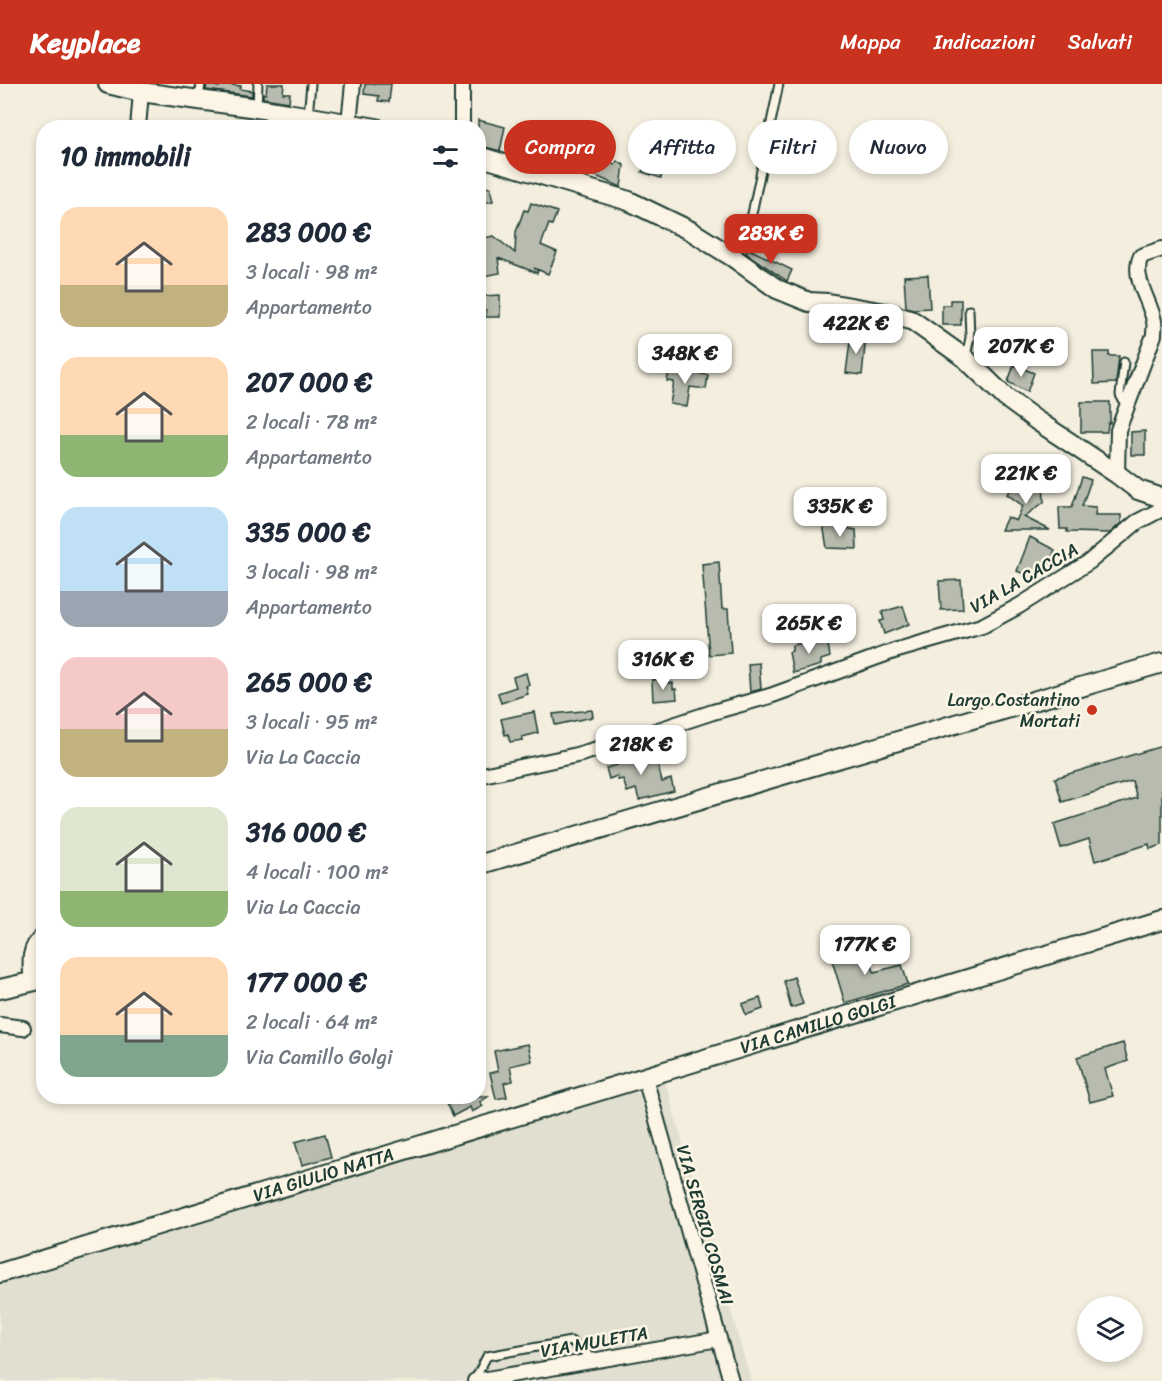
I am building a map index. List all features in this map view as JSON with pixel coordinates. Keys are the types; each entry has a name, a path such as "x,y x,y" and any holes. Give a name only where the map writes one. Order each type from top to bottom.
{"street":[{"path":"108,84 141,92 200,92 257,108 331,120"},
{"path":"349,120 353,84"},
{"path":"462,84 462,120"},
{"path":"139,120 141,92"},
{"path":"486,158 629,201 691,231 777,289 808,302 828,303 891,314 913,321 966,358 1006,398 1138,490 1162,498"},
{"path":"1118,474 1118,430 1154,335 1155,322 1143,290 1137,264 1141,256 1162,249"},
{"name":"VIA LA CACCIA","path":"486,774 577,755 625,741 770,696 894,651 982,626 1019,606 1080,567 1137,522 1162,508"},
{"path":"486,863 1162,663"},
{"name":"VIA CAMILLO GOLGI","path":"645,1078 1162,920"},
{"path":"36,941 30,957 36,975"},
{"path":"0,989 36,981"},
{"path":"0,1025 23,1028"},
{"name":"VIA GIULIO NATTA","path":"0,1273 645,1078"},
{"name":"VIA SERGIO COSMAI","path":"645,1078 731,1381"},
{"name":"VIA MULETTA","path":"474,1381 719,1339"}],"lane":[{"path":"257,108 258,84"},
{"path":"308,116 310,84"},
{"path":"734,258 749,228 779,84"},
{"path":"966,358 970,338 969,310"},
{"path":"1124,362 1120,395 1126,406"},
{"path":"474,1381 488,1356 571,1341 595,1361"}],"shaded area":[{"path":"665,1081 751,1381 0,1381 0,1282"}],"building":[{"path":"207,84 219,87 220,84 241,86 240,89 252,91 252,96 206,90"},
{"path":"267,84 284,84 283,93 290,93 289,102 263,98"},
{"path":"365,84 391,84 389,102 378,101 379,96 364,94"},
{"path":"486,122 504,127 500,151 486,147"},
{"path":"617,161 624,165 621,187 591,174 616,174"},
{"path":"648,174 662,174 661,178"},
{"path":"490,187 493,201 486,202 486,188"},
{"path":"531,203 557,212 552,225 549,224 541,245 557,252 548,274 534,268 538,271 537,273 498,258 500,273 486,276 486,238 494,236 515,253 516,232 524,210 528,211"},
{"path":"747,248 792,270 787,281 746,253"},
{"path":"928,275 930,308 906,307 904,276"},
{"path":"500,295 500,317 486,317 486,296"},
{"path":"950,300 961,300 961,325 942,325 942,305 950,305"},
{"path":"851,334 866,336 862,375 846,373"},
{"path":"1093,352 1109,352 1109,356 1119,356 1116,383 1094,384"},
{"path":"1014,365 1034,373 1027,392 1008,382"},
{"path":"676,369 708,375 706,389 690,387 687,407 670,404 674,382 667,381 669,370"},
{"path":"1081,402 1110,402 1110,423 1108,423 1107,432 1081,432"},
{"path":"1145,431 1145,455 1131,455 1131,432"},
{"path":"1021,477 1026,484 1043,479 1044,502 1024,517 1050,530 1001,530 1007,517 1016,521 1023,506 1007,494"},
{"path":"1082,477 1091,480 1082,506 1096,507 1095,515 1121,515 1121,523 1110,533 1067,532 1067,529 1060,529 1059,507 1072,507"},
{"path":"823,524 856,530 857,549 827,548"},
{"path":"1030,537 1055,550 1049,565 1042,562 1037,573 1029,576 1017,571"},
{"path":"719,562 722,609 728,609 731,653 709,655 702,564"},
{"path":"961,580 963,609 941,610 939,581"},
{"path":"903,606 909,624 884,634 880,621 884,620 882,612"},
{"path":"827,638 830,657 821,660 821,665 793,673 789,652 792,651 792,645"},
{"path":"759,663 761,689 750,692 748,664"},
{"path":"526,673 529,685 526,686 528,694 501,703 498,693 516,687 513,677"},
{"path":"662,679 662,683 673,683 677,699 653,701 652,680"},
{"path":"592,710 593,717 555,725 553,714"},
{"path":"534,712 538,733 522,737 523,740 510,742 508,734 505,735 501,719"},
{"path":"1162,746 1162,845 1150,849 1149,844 1095,861 1089,839 1061,848 1054,824 1137,798 1132,781 1062,802 1055,778"},
{"path":"655,753 662,782 671,779 674,791 639,800 636,789 627,792 623,779 618,780 617,776 609,779 606,768 617,765 615,757 625,754 626,760"},
{"path":"867,948 874,972 902,965 908,984 845,1003 832,960"},
{"path":"794,977 803,1004 791,1008 784,981"},
{"path":"760,998 763,1009 746,1015 742,1004"},
{"path":"1123,1043 1128,1061 1105,1069 1113,1096 1090,1102 1077,1057"},
{"path":"528,1044 532,1061 510,1066 513,1081 504,1083 507,1097 496,1099 490,1073 498,1071 494,1051"},
{"path":"448,1104 482,1104 483,1106 472,1112 470,1107 453,1116"},
{"path":"325,1134 331,1157 302,1165 295,1142"}],"place":[{"name":"Largo Costantino Mortati","path":"1092,710"}]}
